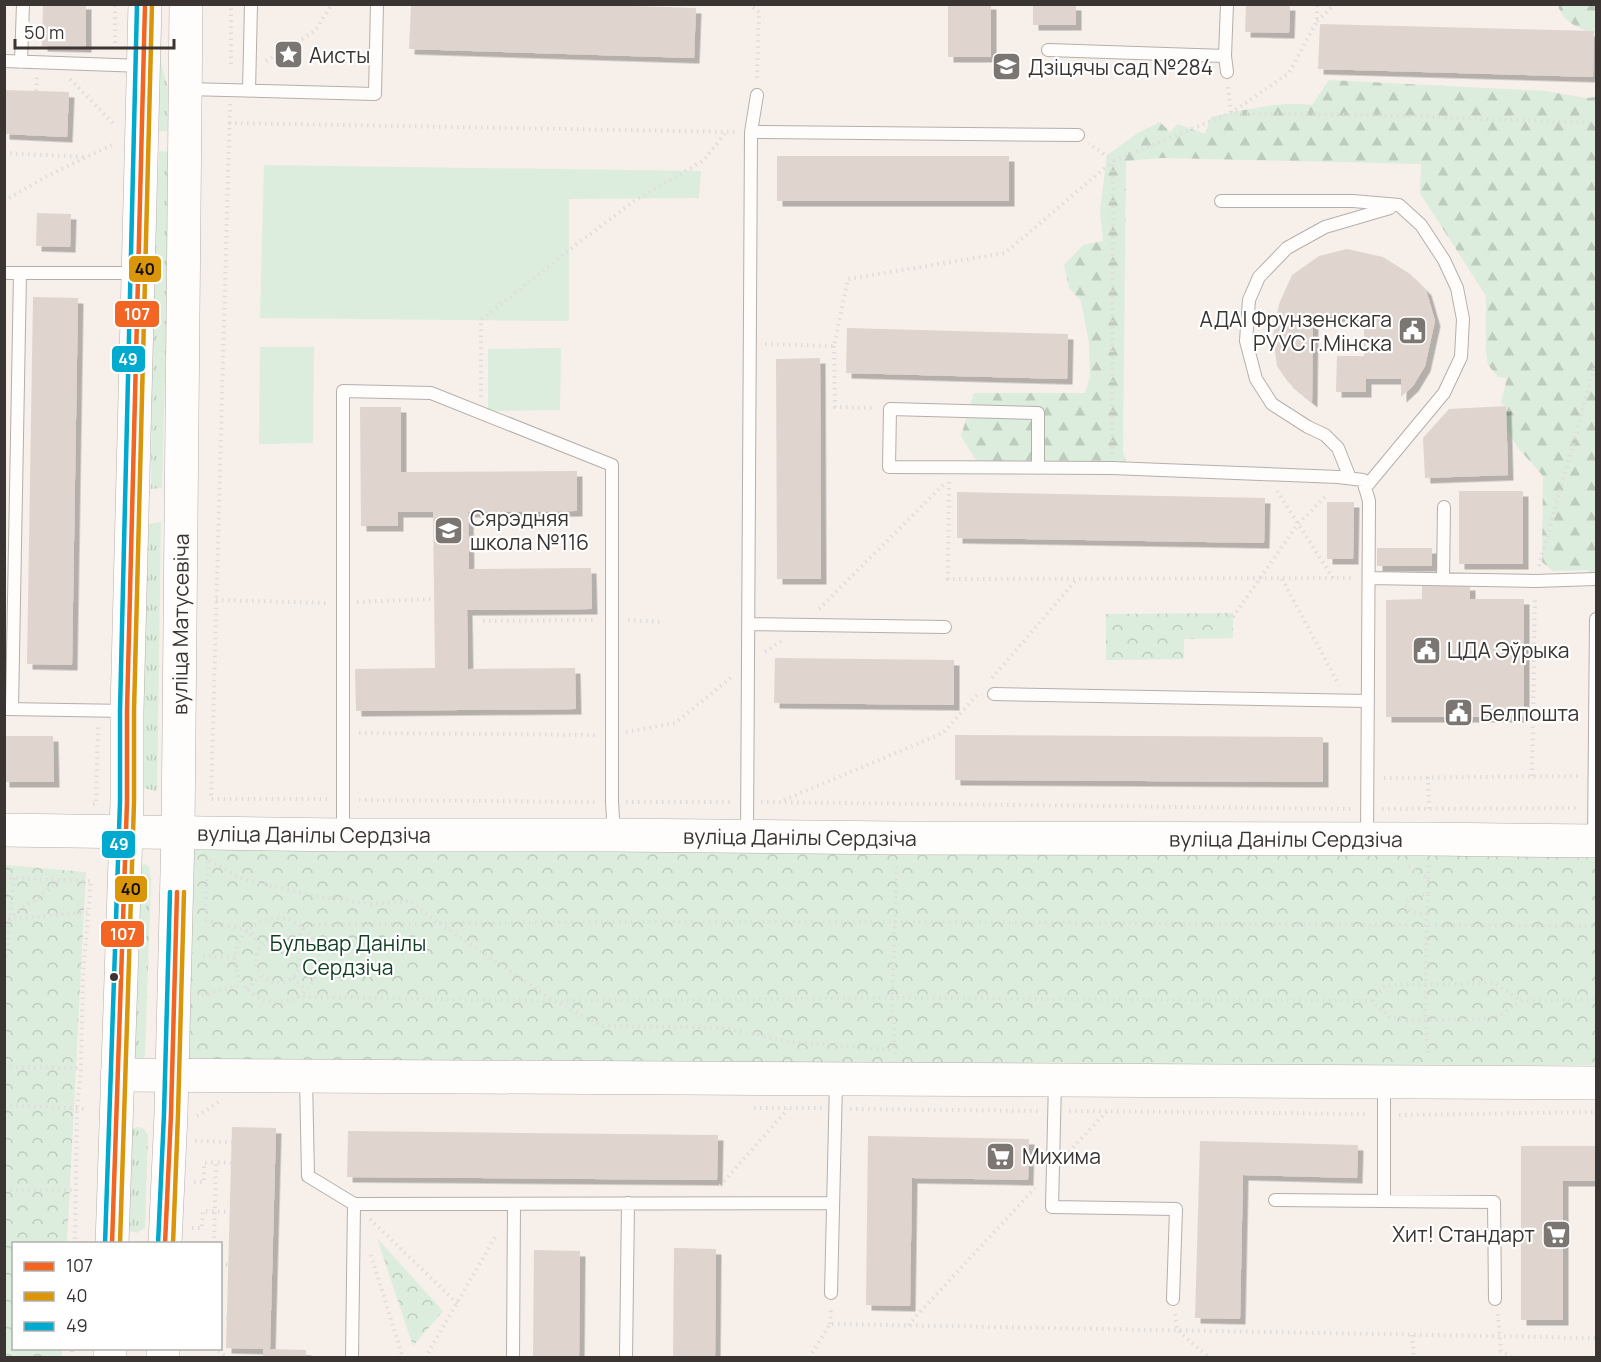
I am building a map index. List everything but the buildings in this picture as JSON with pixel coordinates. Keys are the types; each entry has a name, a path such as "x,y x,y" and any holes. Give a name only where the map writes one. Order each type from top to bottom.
{"street":[{"path":"112,1242 125,832 145,4"},
{"name":"вуліца Матусевіча","path":"178,1236 172,1075 178,833 185,9"},
{"path":"132,506 180,506"},
{"name":"вуліца Данілы Сердзіча","path":"4,830 343,835 747,837 1429,824 1595,841"},
{"path":"117,1075 306,1076 835,1094 895,1080 1055,1096 1384,1082 1596,1083"}],"lane":[{"path":"21,62 22,4"},
{"path":"249,91 251,4"},
{"path":"185,89 375,94 377,4"},
{"path":"1227,4 1225,56 1227,72"},
{"path":"1048,50 1225,56"},
{"path":"4,61 144,66"},
{"path":"747,837 751,132 756,95"},
{"path":"751,132 1078,135"},
{"path":"1221,201 1353,201 1400,205 1421,225 1444,260 1457,288 1463,319 1461,357 1444,393 1365,488"},
{"path":"1350,478 1338,448 1324,435 1272,404 1256,379 1246,341 1249,300 1259,277 1287,248 1325,226 1400,205"},
{"path":"4,273 139,273"},
{"path":"20,273 8,709 127,711"},
{"path":"343,835 343,391 430,393 612,465 612,802 614,835"},
{"path":"1038,468 1038,413 890,409 889,467 1038,468 1112,468 1363,480 1369,501 1363,701 1368,778 1367,824"},
{"path":"1443,579 1444,507"},
{"path":"1368,578 1535,581 1596,579"},
{"path":"1595,841 1596,619"},
{"path":"749,624 945,627"},
{"path":"991,689 1363,701"},
{"path":"306,1076 308,1176 354,1204 832,1203"},
{"path":"1384,1082 1384,1201"},
{"path":"831,1293 835,1094"},
{"path":"1055,1096 1052,1207 1176,1209 1173,1299"},
{"path":"1275,1200 1494,1202 1496,1299"},
{"path":"626,1358 628,1203"},
{"path":"352,1358 354,1204"},
{"path":"513,1358 514,1204"}],"path":[{"path":"231,4 231,91 211,799 780,802 1367,824 1429,824 1596,808"},
{"path":"249,71 315,31 332,4"},
{"path":"748,4 759,12 756,95"},
{"path":"1317,4 1317,21"},
{"path":"890,409 835,407 834,346 848,279 1005,253 1113,161 1231,113 1288,73 1317,21 1335,4"},
{"path":"1227,72 1231,113"},
{"path":"26,76 47,77"},
{"path":"36,91 37,76"},
{"path":"68,77 114,124"},
{"path":"1231,113 1407,116 1596,123"},
{"path":"229,123 751,132"},
{"path":"481,413 482,320 637,199 703,161 726,132"},
{"path":"1078,135 1113,161"},
{"path":"4,201 47,176 114,144"},
{"path":"4,153 88,157"},
{"path":"1112,468 1113,161"},
{"path":"749,344 834,346"},
{"path":"1532,776 1535,581 1596,362"},
{"path":"343,733 612,735 675,723 749,663 802,626 949,478 948,579 1368,578"},
{"path":"1233,617 1298,524 1325,496 1350,478"},
{"path":"1273,485 1333,579"},
{"path":"991,689 1077,579"},
{"path":"1282,579 1341,687 1363,701"},
{"path":"483,621 612,620"},
{"path":"638,621 663,622"},
{"path":"780,802 943,733 980,692"},
{"path":"1368,778 1596,776"},
{"path":"1428,777 1430,853 1407,862 1407,865 1428,879 1425,1020 1433,1115"},
{"path":"208,860 241,878 308,895 370,904 410,901 554,1001 602,1026 725,1028 790,1042 895,1080 1055,1096 1107,1111 1433,1115 1596,1112"},
{"path":"895,1080 892,998 897,868"},
{"path":"4,878 63,878 91,881 83,976 81,1068 77,1108 75,1242"},
{"path":"4,975 6,920 14,878"},
{"path":"6,920 63,878"},
{"path":"1427,914 1411,912 1405,905 1409,898 1428,894"},
{"path":"6,920 89,912"},
{"path":"297,997 306,990 316,976 319,963 318,948 312,936 291,920 279,917 256,922 238,942 234,957 236,971 247,989 261,999 273,1002 297,997 554,1001 892,998 1372,1001 1390,1018 1425,1020 1496,1018 1521,1001 1596,999"},
{"path":"205,920 247,931 263,944"},
{"path":"303,927 439,923 895,922 1596,926"},
{"path":"293,945 303,927"},
{"path":"272,939 280,939 293,945 300,957 297,972 293,978 280,984 260,976 255,962 256,954 263,944 272,939"},
{"path":"203,956 234,957"},
{"path":"247,989 260,976"},
{"path":"293,978 306,990"},
{"path":"1372,1001 1386,985 1495,983 1521,1001"},
{"path":"202,996 242,984"},
{"path":"4,1067 81,1068"},
{"path":"753,1108 788,1108 895,1080"},
{"path":"189,1115 197,1116 220,1102"},
{"path":"4,1105 84,1109"},
{"path":"705,1203 788,1108"},
{"path":"907,1326 1107,1111"},
{"path":"194,1141 232,1142"},
{"path":"214,1242 216,1162"},
{"path":"193,1182 204,1182 204,1163 231,1163"},
{"path":"4,1190 75,1190"},
{"path":"354,1204 458,1304"},
{"path":"425,1358 514,1204"},
{"path":"178,1236 202,1228 203,1211 230,1212"},
{"path":"368,1248 403,1358"},
{"path":"222,1264 228,1265"},
{"path":"1173,1299 1177,1330 1210,1358"},
{"path":"1496,1299 1501,1351 1514,1358"},
{"path":"222,1318 227,1318"},
{"path":"809,1358 830,1324 1596,1338"},
{"path":"1412,1335 1414,1358"},
{"path":"216,1350 229,1358"}],"green space":[{"path":"155,5 162,5 161,62 171,99 171,131 157,131"},
{"path":"1558,5 1596,5 1596,35 1568,21"},
{"path":"1329,80 1545,91 1586,98 1596,97 1596,305 1594,312 1596,315 1596,587 1591,586 1588,570 1553,571 1542,562 1543,476 1518,448 1501,421 1506,407 1501,403 1507,378 1498,377 1488,365 1486,296 1420,193 1421,164 1163,158 1126,161 1123,451 1130,475 1015,473 976,460 961,436 974,393 1085,393 1090,377 1089,343 1081,301 1069,288 1064,265 1083,245 1103,241 1100,210 1107,155 1138,133 1160,122 1170,132 1178,124 1205,134 1211,117 1274,105 1312,105"},
{"path":"159,151 171,152 162,488 151,489 153,304"},
{"path":"264,165 701,171 699,198 569,199 569,321 260,318"},
{"path":"260,347 314,347 313,443 259,444"},
{"path":"561,348 560,410 488,411 488,349"},
{"path":"161,522 157,791 141,788 147,524"},
{"path":"1233,613 1233,638 1184,639 1184,659 1106,660 1106,614"},
{"name":"Бульвар Данілы Сердзіча","path":"194,843 1596,853 1596,1065 185,1064"},
{"path":"144,864 149,866 151,880 145,1054 144,1059 136,1060 134,1055 141,867"},
{"path":"5,865 86,872 67,1242 12,1242 12,1350 62,1350 62,1357 5,1357"},
{"path":"138,1127 144,1129 148,1135 145,1228 137,1233 127,1230 131,1129"},
{"path":"377,1238 443,1311 413,1346"}],"transit line":[{"name":"49","path":"105,1242 120,802 120,711 137,4"},
{"name":"107","path":"112,1242 127,802 127,711 145,4"},
{"name":"40","path":"120,1242 134,802 134,711 152,4"},
{"name":"49","path":"158,1242 170,892"},
{"name":"107","path":"165,1242 177,892"},
{"name":"40","path":"173,1242 184,892"}],"place":[{"name":"Аисты","path":"288,55"},
{"name":"Дзіцячы сад №284","path":"1007,67"},
{"name":"АДАІ Фрунзенскага РУУС г.Мінска","path":"1413,331"},
{"name":"Сярэдняя школа №116","path":"449,530"},
{"name":"ЦДА Эўрыка","path":"1426,650"},
{"name":"Белпошта","path":"1459,713"},
{"name":"Михима","path":"1001,1156"},
{"name":"Хит! Стандарт","path":"1556,1234"}]}
